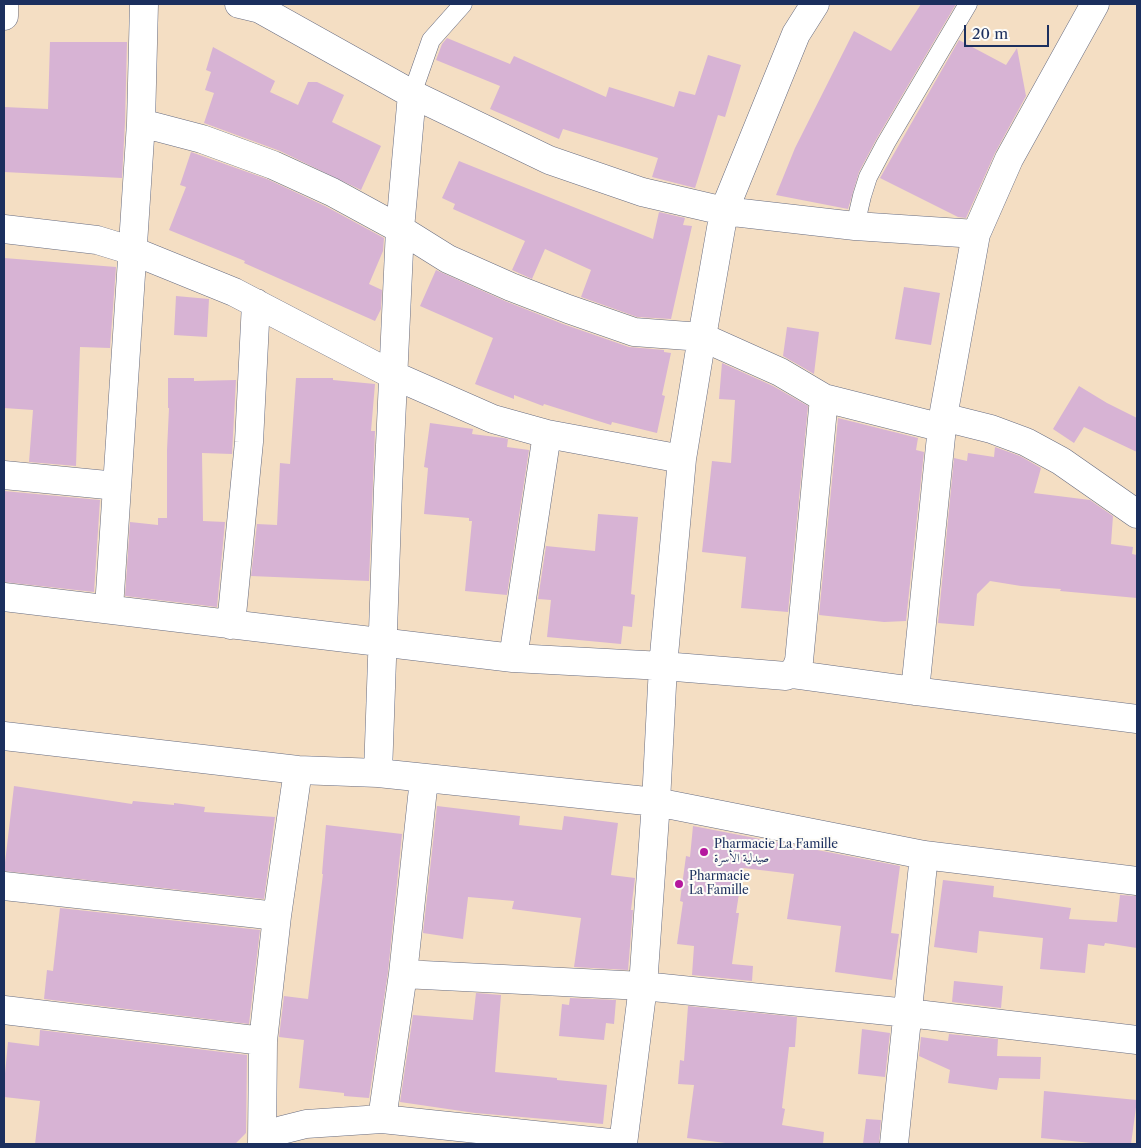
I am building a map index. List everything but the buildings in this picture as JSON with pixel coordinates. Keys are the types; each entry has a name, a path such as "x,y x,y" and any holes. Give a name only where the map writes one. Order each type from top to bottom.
{"street":[{"path":"4,4 4,16"},
{"path":"109,608 141,122 144,4"},
{"path":"262,1144 282,1130 306,1124 382,1119 621,1144 643,986 663,666 682,459 702,337 724,211 796,34 815,4"},
{"path":"915,691 943,422 976,234 1009,159 1095,4"},
{"path":"253,6 412,94 549,160 642,192 724,211 855,226 976,234"},
{"path":"378,773 400,229 412,94"},
{"path":"141,122 202,139 273,165 332,192 400,229 448,259 511,287 577,312 634,332 702,337 780,372 824,398 943,422 992,429 1026,442 1061,461 1137,514"},
{"path":"4,229 97,240 133,251 234,292 393,375 493,419 547,434 682,459"},
{"path":"232,625 249,442 256,303"},
{"path":"4,597 109,608 232,625 513,658 663,666 786,676 795,671 799,661 824,398"},
{"path":"513,658 535,524 547,434"},
{"path":"4,475 116,486"},
{"path":"791,674 1137,719"},
{"path":"4,736 298,770 378,773 656,802 924,855 1137,881"},
{"path":"262,1144 264,1041 277,916 298,770"},
{"path":"382,1119 403,974 424,778"},
{"path":"894,1144 924,855"},
{"path":"4,886 277,916"},
{"path":"403,974 643,986 908,1013 1137,1040"},
{"path":"4,1010 264,1041"}],"lane":[{"path":"412,94 432,40 463,4"},
{"path":"855,226 868,178 886,143 968,4"}],"place":[{"name":"Pharmacie La Famille صيدلية الأسرة","path":"704,852"},
{"name":"Pharmacie La Famille","path":"679,884"}]}
